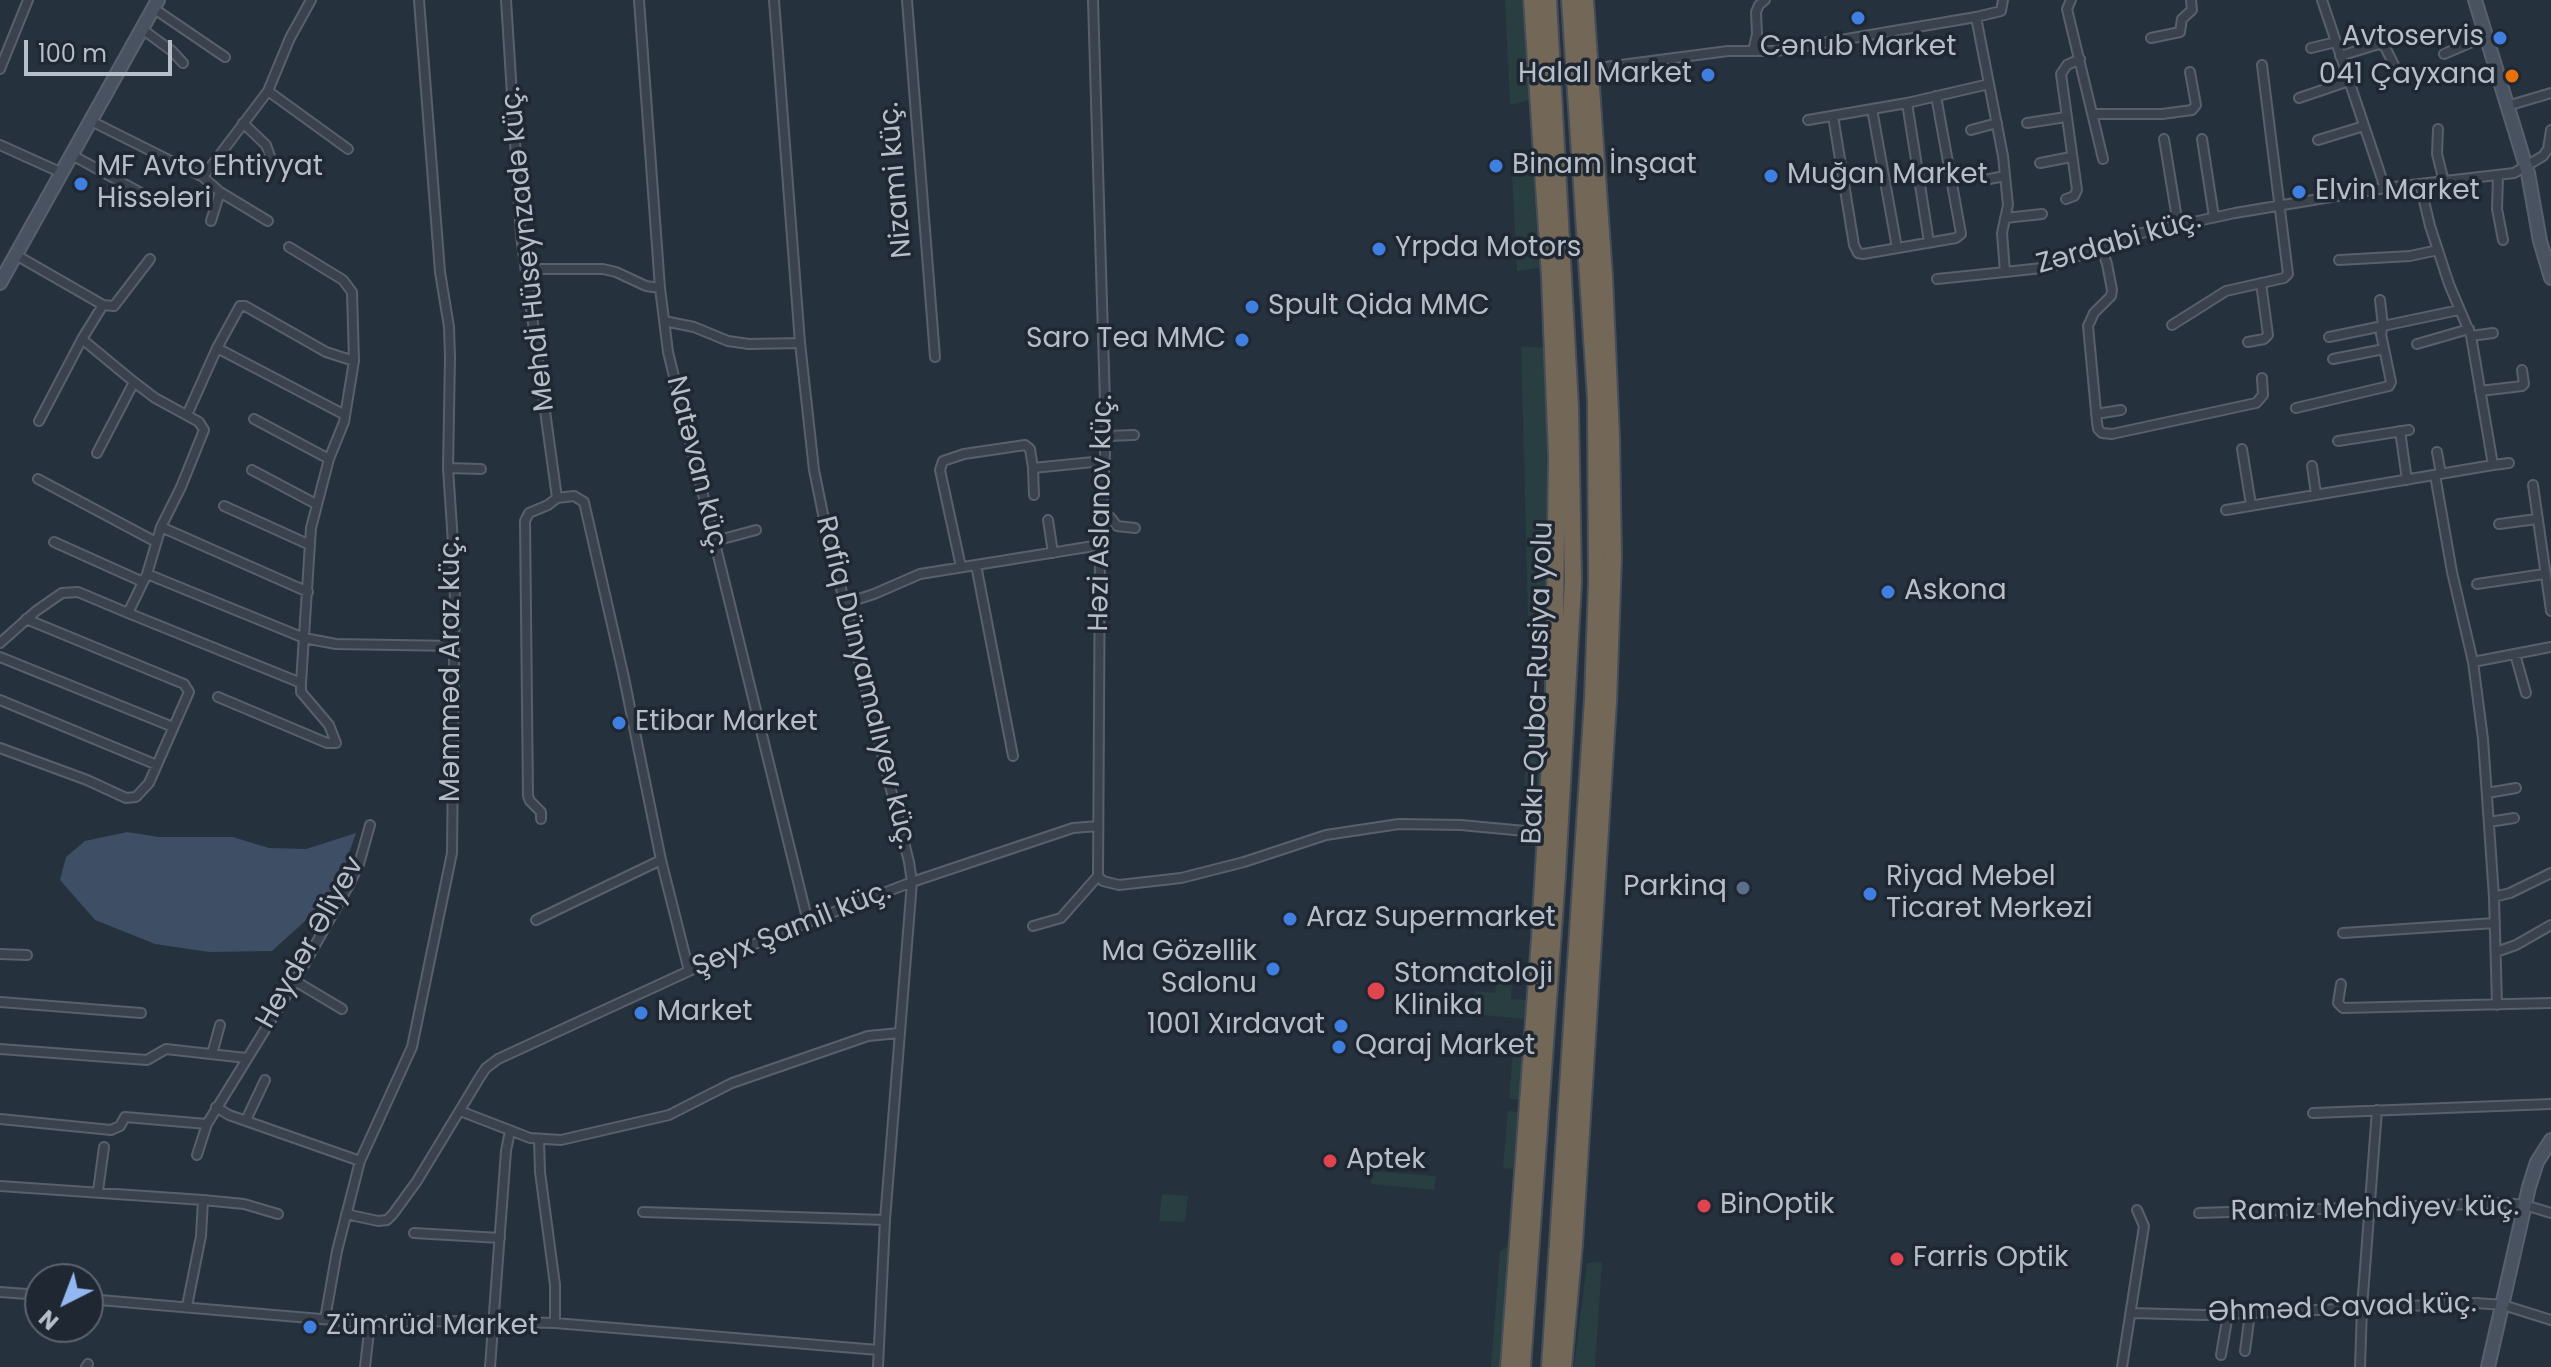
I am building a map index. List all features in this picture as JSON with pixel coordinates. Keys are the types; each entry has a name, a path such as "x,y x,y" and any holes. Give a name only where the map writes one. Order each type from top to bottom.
{"highway":[{"path":"1509,1367 1554,692 1557,456 1550,276 1532,0"},
{"name":"Bakı-Quba-Rusiya yolu","path":"1522,1367 1543,1102 1573,582 1569,392 1548,0"},
{"name":"Bakı-Quba-Rusiya yolu","path":"1550,1367 1593,714 1597,583 1596,399 1570,0"},
{"path":"1563,1367 1574,1244 1608,702 1613,557 1604,291 1585,0"}],"street":[{"path":"0,69 28,0"},
{"path":"203,177 268,91 290,38 311,0"},
{"name":"Məmməd Araz küç.","path":"325,1319 360,1161 412,1047 452,853 455,573 448,468 449,327 438,257 419,0"},
{"name":"Mehdi Hüseynzadə küç.","path":"506,0 521,236 557,498"},
{"name":"Natəvan küç.","path":"639,0 660,288 675,388 808,922"},
{"name":"Rafiq Dünyamalıyev küç.","path":"774,0 800,343 814,470 912,882 885,1220 878,1367"},
{"name":"Nizami küç.","path":"907,0 935,357"},
{"name":"Həzi Aslanov küç.","path":"1093,0 1106,436 1100,545 1098,876"},
{"path":"1753,51 1757,34 1756,12 1765,0"},
{"path":"1589,69 1728,51 1796,48 1976,17 2001,11 2003,0"},
{"path":"2071,0 2067,9 2103,159"},
{"path":"2151,38 2180,32 2182,19 2192,10 2191,0"},
{"path":"2322,0 2385,188"},
{"path":"2475,0 2527,167 2540,241 2551,278"},
{"path":"0,283 4,268 16,255 155,4 225,57"},
{"name":"Zərdabi küç.","path":"1976,17 2005,176 2008,205 2002,233 2005,272 2051,267 2128,236 2214,217 2385,188 2498,176 2527,167"},
{"path":"142,29 183,63"},
{"path":"2444,54 2486,36"},
{"path":"2311,48 2336,42"},
{"path":"2340,56 2379,44 2385,47 2394,65"},
{"path":"2066,199 2077,194 2062,71 2080,59"},
{"path":"2172,325 2219,295 2284,278 2288,274 2262,65"},
{"path":"2093,114 2162,114 2192,110 2196,105 2190,72"},
{"path":"2299,98 2349,81"},
{"path":"1808,120 1907,103 1989,84"},
{"path":"268,91 348,149"},
{"path":"2507,106 2551,93"},
{"path":"1833,116 1856,250 1863,254 1956,238 1961,234 1936,96"},
{"path":"1907,103 1929,242"},
{"path":"1872,109 1897,248"},
{"path":"2027,123 2066,117"},
{"path":"91,121 203,177 220,192 268,221"},
{"path":"243,123 266,145 270,156 266,163"},
{"path":"1971,130 1997,123"},
{"path":"2318,140 2364,126"},
{"path":"2438,129 2437,154 2444,182"},
{"path":"2527,167 2546,153 2551,130"},
{"path":"2164,139 2178,225"},
{"path":"2202,139 2214,217"},
{"path":"0,145 62,173"},
{"path":"72,155 141,193"},
{"path":"2040,163 2071,157"},
{"path":"1984,180 2005,176"},
{"path":"2498,176 2497,209 2503,240"},
{"path":"2420,184 2438,250 2470,333 2493,465"},
{"path":"211,221 220,192"},
{"path":"2535,210 2551,207"},
{"path":"2005,218 2042,214"},
{"path":"2101,246 2112,290 2111,296 2094,313 2088,326 2098,429 2106,434 2242,407 2262,399 2262,378"},
{"path":"218,697 334,744 336,742 333,733 305,699 301,683 310,545 316,504 345,415 354,361 352,292 348,285 289,247"},
{"path":"2339,260 2410,256 2438,250"},
{"path":"16,255 103,305 114,306 150,259"},
{"path":"526,269 603,269 646,286 660,288"},
{"path":"1937,279 2005,272"},
{"path":"2248,342 2264,339 2268,335 2261,283"},
{"path":"2296,408 2389,386 2391,382 2381,334 2380,300"},
{"path":"39,421 103,305"},
{"path":"187,415 240,306 326,352 354,361"},
{"path":"2329,337 2459,310"},
{"path":"664,321 694,327 728,341 749,344 800,343"},
{"path":"2417,344 2470,333 2493,333"},
{"path":"82,339 155,398 199,422 204,430 161,527 145,578 128,613"},
{"path":"217,348 345,415"},
{"path":"2333,359 2384,349"},
{"path":"2480,391 2522,386 2522,370"},
{"path":"97,453 134,382"},
{"path":"2096,414 2121,410"},
{"path":"254,419 329,459"},
{"path":"2338,441 2404,430 2407,480"},
{"path":"1106,436 1134,435"},
{"path":"961,567 940,470 943,461 964,454 1025,445 1030,449 1034,495"},
{"path":"2242,449 2251,505"},
{"path":"2437,452 2452,572 2473,662 2487,793 2497,1005"},
{"path":"1033,468 1103,461"},
{"path":"2226,510 2509,463"},
{"path":"2312,466 2316,494"},
{"path":"448,468 481,469"},
{"path":"252,470 316,504"},
{"path":"38,479 156,542"},
{"path":"2533,485 2537,519 2547,558 2544,574 2551,611"},
{"path":"541,819 541,812 528,796 525,521 529,513 557,498 574,496 584,502 661,860 689,971"},
{"path":"224,506 310,545"},
{"path":"1101,512 1117,526 1135,528"},
{"path":"2499,524 2537,519"},
{"path":"1048,520 1053,553"},
{"path":"161,527 308,592"},
{"path":"715,541 756,530"},
{"path":"54,542 304,638 336,644 455,646"},
{"path":"846,603 909,577 1100,545"},
{"path":"976,565 1013,756"},
{"path":"2477,584 2544,574"},
{"path":"0,643 53,597 70,591 301,683"},
{"path":"0,748 126,798 136,797 149,783 189,692 184,684 26,619"},
{"path":"2473,662 2551,647"},
{"path":"2515,654 2526,693"},
{"path":"0,657 173,727"},
{"path":"0,700 157,765"},
{"path":"2487,793 2516,788"},
{"path":"2489,822 2514,818"},
{"path":"1033,926 1061,918 1098,876 1111,884 1181,878 1244,862 1326,835 1399,824 1461,825 1547,833"},
{"name":"Heydər Əliyev","path":"197,1155 216,1107 295,981 350,883 370,825"},
{"name":"Şeyx Şamil küç.","path":"346,1214 378,1221 387,1220 393,1214 492,1063 689,971 808,922 912,882 1073,828 1098,826"},
{"path":"536,920 661,860"},
{"path":"2494,897 2510,893 2551,873"},
{"path":"2343,933 2495,923"},
{"path":"2496,952 2516,945 2551,925"},
{"path":"0,954 27,955"},
{"path":"295,981 342,1009"},
{"path":"2341,984 2338,1003 2343,1008 2551,1003"},
{"path":"0,1002 141,1013"},
{"path":"212,1054 220,1025"},
{"path":"460,1111 510,1131 539,1139 561,1140 669,1115 732,1083 868,1036 899,1033"},
{"name":"Heydər Əliyev","path":"0,1049 147,1060 166,1049 246,1058"},
{"path":"246,1120 265,1080"},
{"path":"2313,1113 2551,1104"},
{"path":"216,1107 360,1161"},
{"path":"2360,1367 2377,1110"},
{"path":"0,1119 111,1130 120,1126 125,1117 207,1124"},
{"path":"490,1367 510,1131"},
{"path":"539,1139 540,1172 555,1285 555,1323"},
{"path":"2488,1367 2533,1172 2551,1140"},
{"path":"98,1191 104,1147"},
{"path":"0,1186 244,1204 278,1214"},
{"path":"187,1306 201,1236 203,1200"},
{"name":"Ramiz Mehdiyev küç.","path":"2199,1213 2504,1203 2525,1205 2551,1213"},
{"path":"2122,1367 2144,1226 2137,1210"},
{"path":"643,1212 885,1220"},
{"path":"414,1233 500,1238"},
{"path":"0,1292 24,1294"},
{"path":"104,1300 370,1323 555,1323 878,1350"},
{"name":"Əhməd Cavad küç.","path":"2131,1313 2228,1314 2476,1303 2503,1305 2551,1320"},
{"path":"2245,1351 2250,1313"},
{"path":"2221,1355 2228,1314"},
{"path":"365,1367 370,1323"}],"green space":[{"path":"1505,0 1522,0 1529,100 1510,105"},
{"path":"1533,173 1539,268 1517,271 1512,174"},
{"path":"1521,346 1545,348 1549,615 1528,616"},
{"path":"1529,699 1545,699 1539,825 1522,826"},
{"path":"1496,983 1512,985 1511,999 1527,1000 1525,1019 1473,1014 1475,991 1495,993"},
{"path":"1514,1041 1524,1042 1519,1099 1509,1099"},
{"path":"1508,1111 1518,1112 1513,1169 1503,1168"},
{"path":"1372,1171 1436,1176 1434,1190 1371,1184"},
{"path":"1162,1194 1188,1196 1185,1222 1159,1221"},
{"path":"1510,1245 1501,1367 1491,1367 1500,1251"},
{"path":"1602,1262 1595,1367 1574,1367 1587,1263"}],"water":[{"path":"127,832 159,837 233,837 269,848 306,849 356,833 339,882 304,922 272,951 209,952 155,944 95,920 60,880 66,857 85,841"}],"place":[{"name":"Cənub Market","path":"1858,18"},
{"name":"Avtoservis","path":"2500,38"},
{"name":"Halal Market","path":"1708,75"},
{"name":"041 Çayxana","path":"2512,76"},
{"name":"Binam İnşaat","path":"1496,166"},
{"name":"Muğan Market","path":"1771,176"},
{"name":"MF Avto Ehtiyyat Hissələri","path":"81,184"},
{"name":"Elvin Market","path":"2299,192"},
{"name":"Yrpda Motors","path":"1379,249"},
{"name":"Spult Qida MMC","path":"1252,307"},
{"name":"Saro Tea MMC","path":"1242,340"},
{"name":"Askona","path":"1888,592"},
{"name":"Etibar Market","path":"619,723"},
{"name":"Parkinq","path":"1743,888"},
{"name":"Riyad Mebel Ticarət Mərkəzi","path":"1870,894"},
{"name":"Araz Supermarket","path":"1290,919"},
{"name":"Ma Gözəllik Salonu","path":"1273,969"},
{"name":"Stomatoloji Klinika","path":"1376,991"},
{"name":"Market","path":"641,1013"},
{"name":"1001 Xırdavat","path":"1341,1026"},
{"name":"Qaraj Market","path":"1339,1047"},
{"name":"Aptek","path":"1330,1161"},
{"name":"BinOptik","path":"1704,1206"},
{"name":"Farris Optik","path":"1897,1259"},
{"name":"Zümrüd Market","path":"310,1327"}]}
